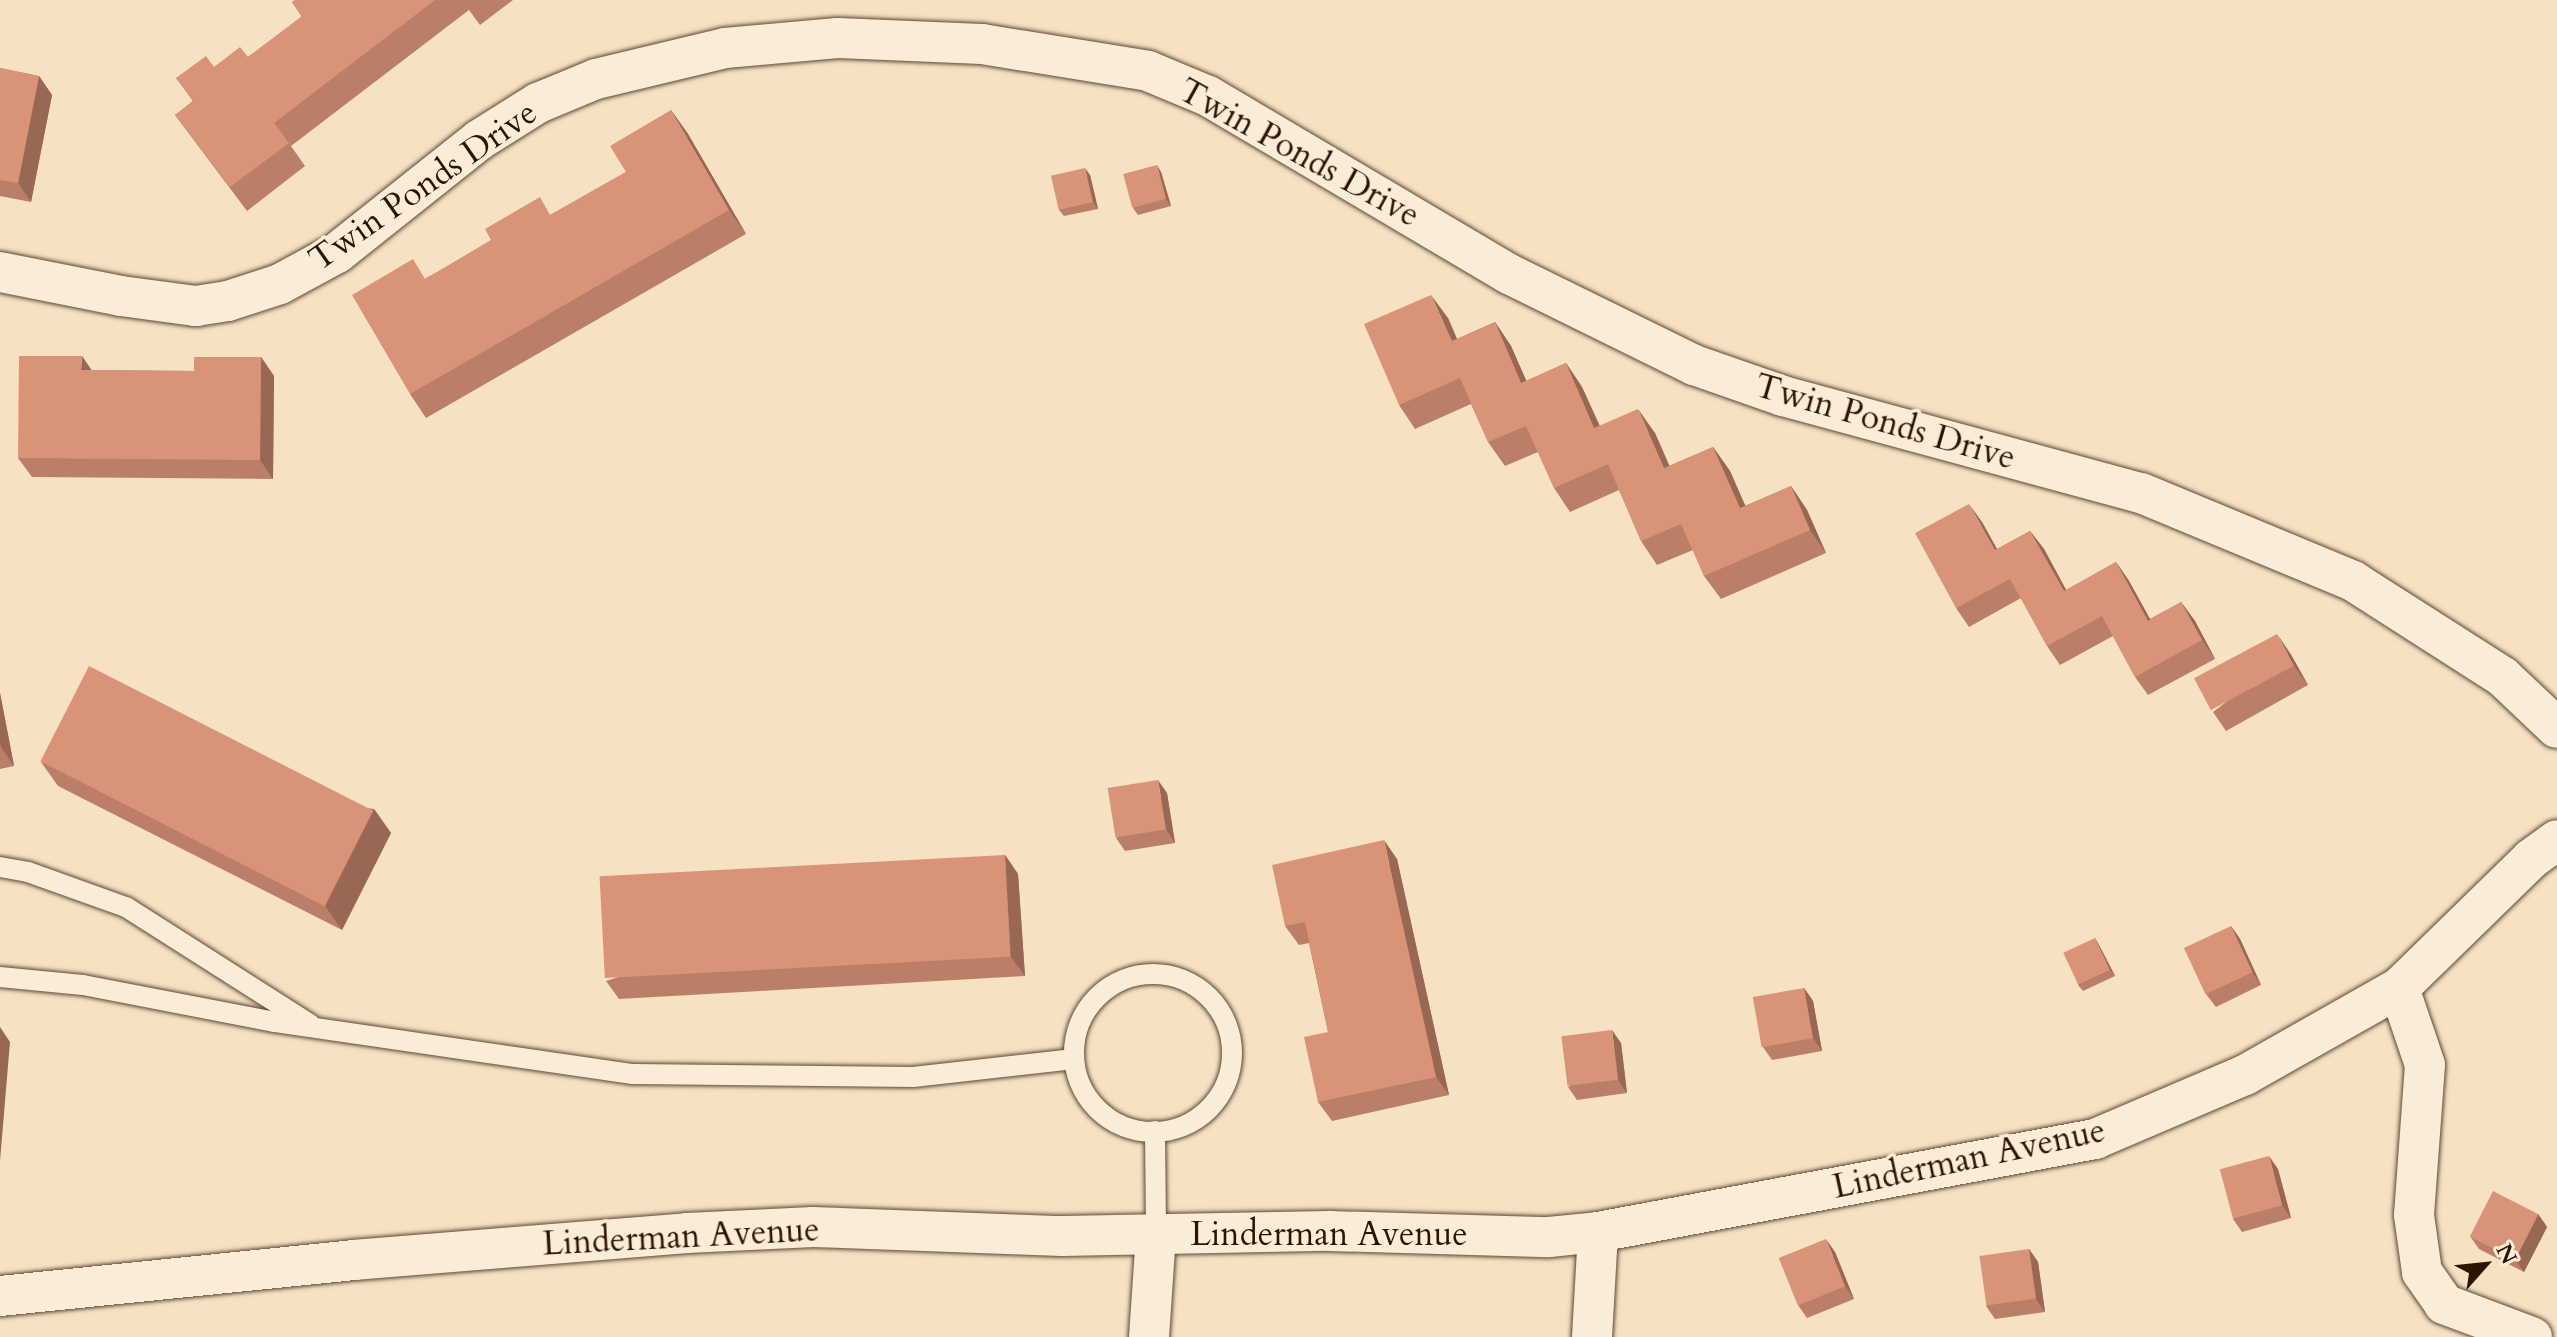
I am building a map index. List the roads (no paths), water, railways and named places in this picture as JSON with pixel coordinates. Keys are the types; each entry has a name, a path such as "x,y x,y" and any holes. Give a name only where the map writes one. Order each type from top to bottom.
{"street":[{"name":"Twin Ponds Drive","path":"0,272 121,296 196,306 228,301 280,284 337,253 479,140 538,103 596,79 725,48 838,38 982,44 1148,71 1208,96 1509,274 1694,365 1783,396 2141,493 2353,581 2503,677 2557,728"},
{"name":"Linderman Avenue","path":"0,1296 353,1260 687,1233 813,1227 1062,1236 1329,1231 1549,1237 1598,1232 2095,1139 2245,1075 2399,988 2531,859 2557,840"},
{"path":"2399,988 2425,1065 2414,1215 2422,1272 2444,1304 2532,1337"},
{"path":"1592,1337 1598,1232"},
{"path":"1149,1337 1156,1234"}],"lane":[{"path":"0,867 28,872 126,907 317,1029"},
{"path":"1167,974 1196,986 1219,1007 1231,1036 1232,1068 1220,1097 1199,1119 1170,1131 1155,1131 1138,1132 1109,1120 1087,1099 1074,1070 1074,1039 1085,1009 1107,987 1136,975 1167,974"},
{"path":"0,977 83,985 317,1029 633,1074 913,1077 1074,1059"},
{"path":"1155,1131 1156,1234"}]}
